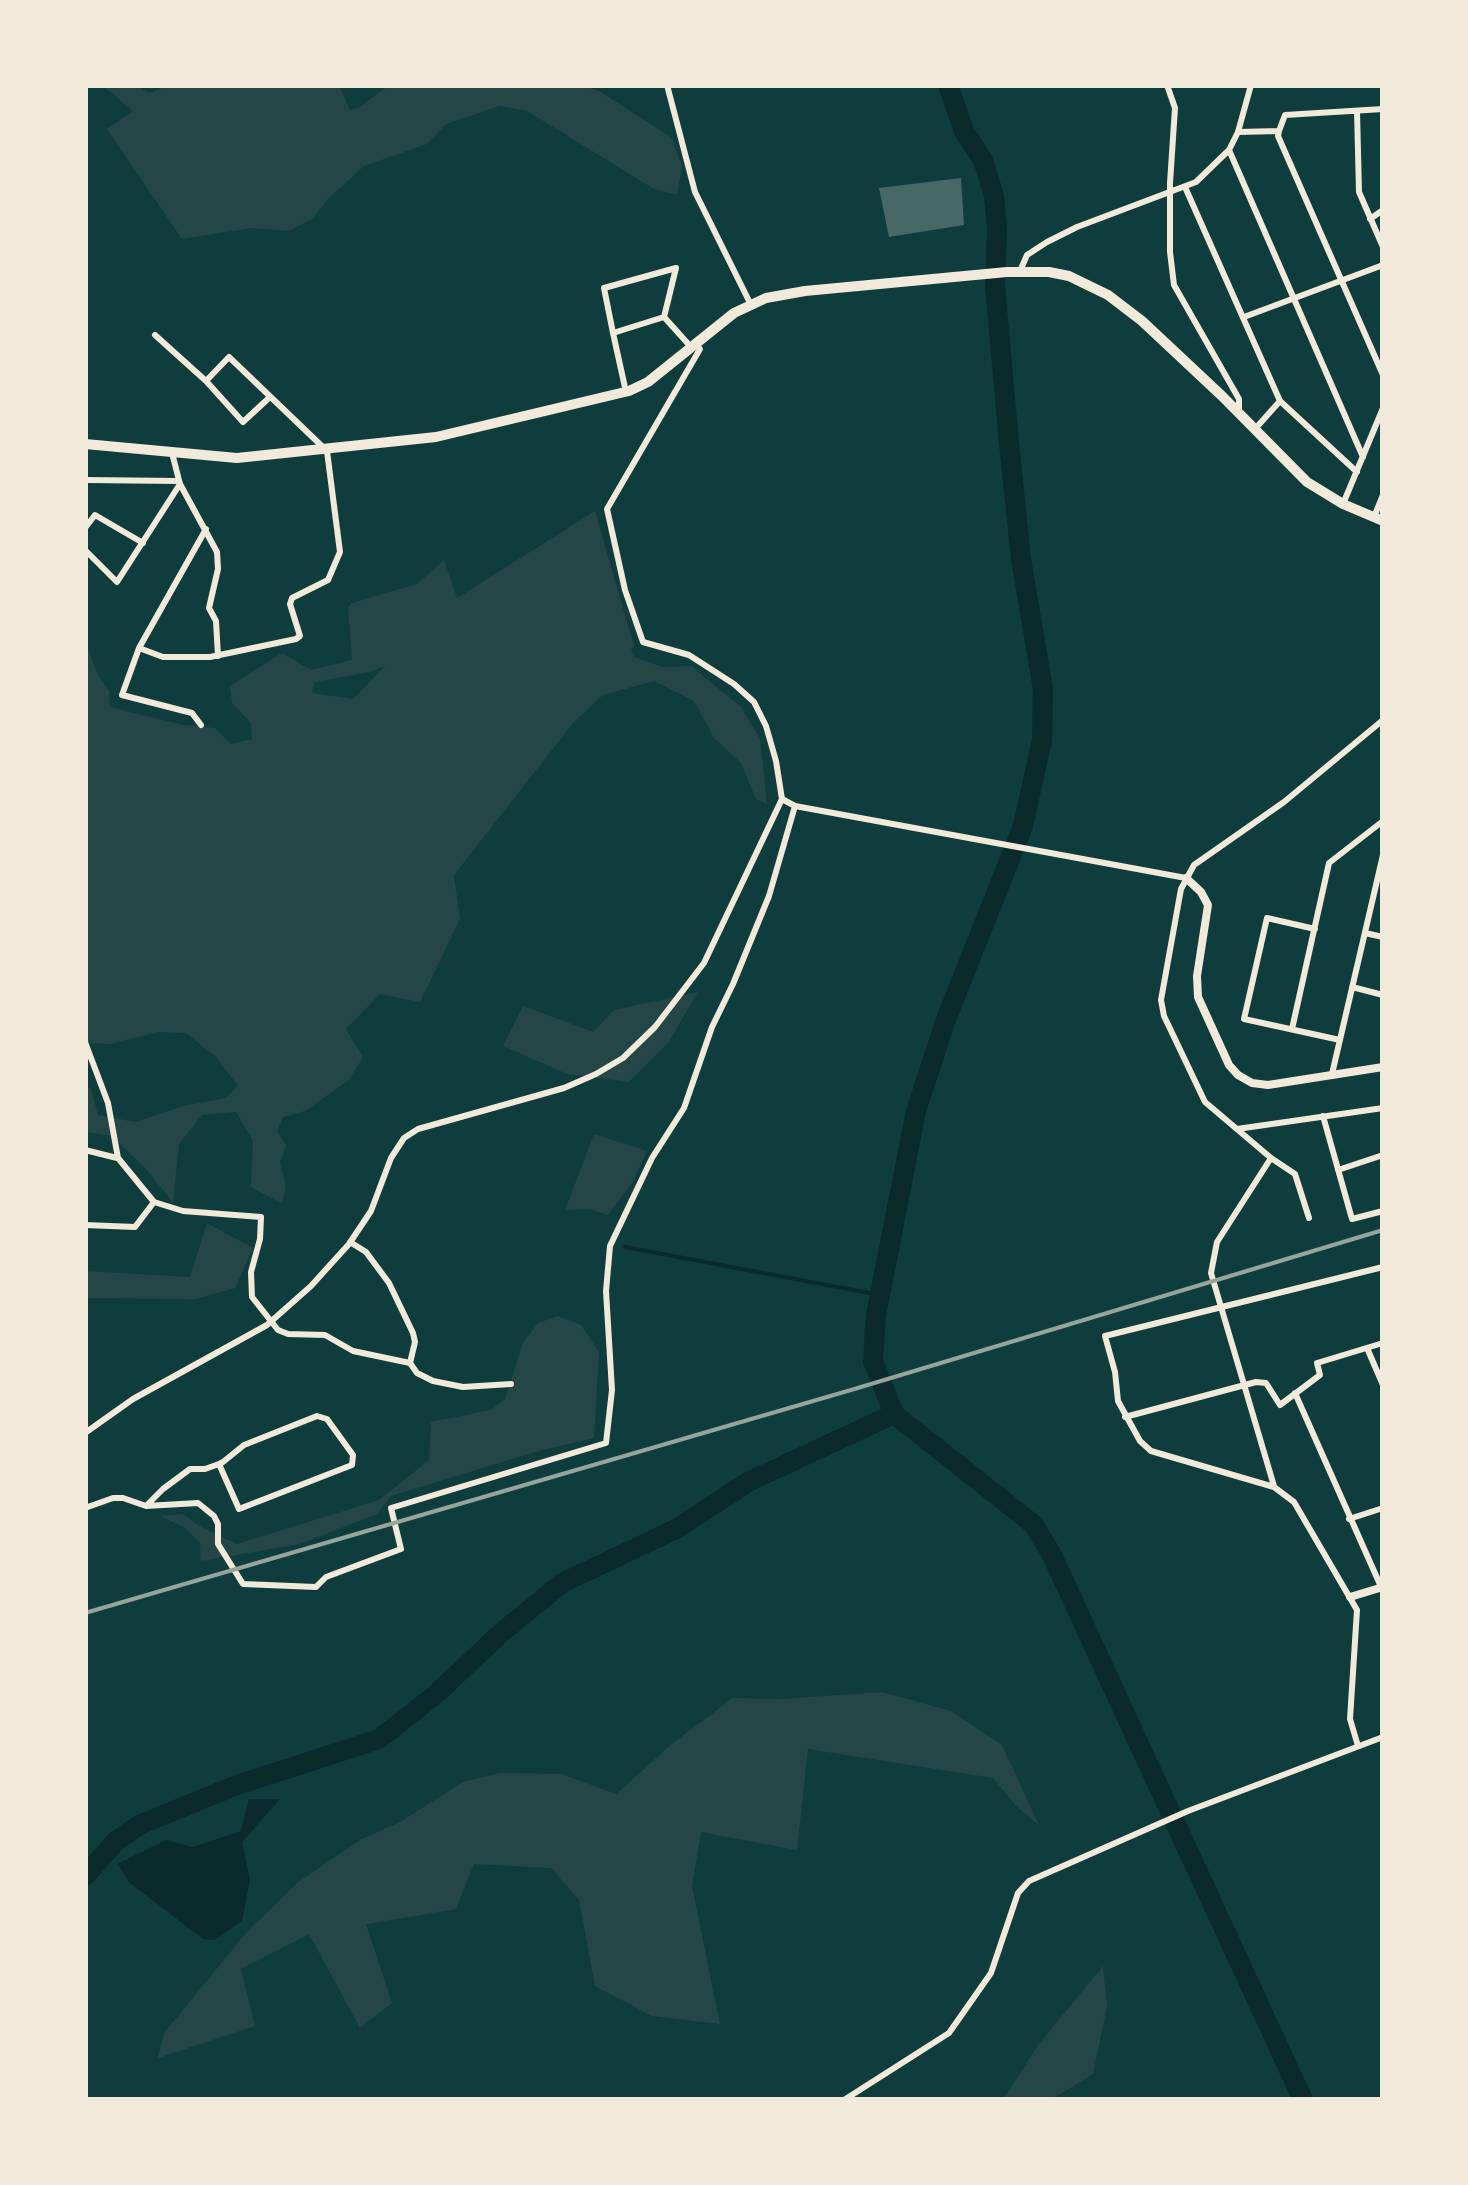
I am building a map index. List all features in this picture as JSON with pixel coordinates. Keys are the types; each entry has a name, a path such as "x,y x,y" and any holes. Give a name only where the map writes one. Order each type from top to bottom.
{"highway":[{"path":"85,444 237,458 436,438 626,392 648,382 734,313 794,292 1013,272 1069,276 1108,295 1142,321 1307,482 1380,521"}],"street":[{"path":"666,85 695,192 751,305"},
{"path":"1167,85 1175,108 1170,192 1174,285 1239,399 1239,413"},
{"path":"1013,272 1026,255 1046,242 1185,187 1215,166 1238,132 1250,85"},
{"path":"1383,109 1286,115 1278,136 1383,375"},
{"path":"1357,111 1359,192 1383,247"},
{"path":"1238,132 1279,131"},
{"path":"1229,150 1363,457"},
{"path":"1185,187 1280,401 1357,472"},
{"path":"1370,219 1383,210"},
{"path":"1244,318 1383,265"},
{"path":"626,392 604,288 676,268 664,317"},
{"path":"85,1433 133,1399 269,1323 310,1286 350,1242 371,1211 404,1138 418,1128 564,1088 596,1074 623,1058 655,1028 704,963 782,799 766,726 754,702 706,664 643,642 625,590 607,508 700,349 664,317"},
{"path":"614,333 664,317"},
{"path":"155,335 244,422 270,396"},
{"path":"139,648 163,657 218,656 268,644 270,647 300,636 290,604 292,598 328,580 340,552 327,451 229,357 206,382"},
{"path":"1255,428 1280,401"},
{"path":"1343,504 1383,408"},
{"path":"172,453 179,482 217,552 218,570 210,608 216,621 218,656"},
{"path":"85,480 179,482"},
{"path":"85,550 118,582 179,482"},
{"path":"1380,521 1383,494"},
{"path":"85,528 95,515 142,542"},
{"path":"201,726 192,714 122,695 139,648 206,529"},
{"path":"1309,1218 1295,1174 1206,1102 1164,1016 1161,1000 1186,878 1194,865 1284,802 1383,720"},
{"path":"782,799 795,806 1186,878 1208,905 1197,976 1198,997 1229,1065 1238,1075 1252,1083 1268,1085 1383,1067"},
{"path":"85,1508 123,1498 146,1506 188,1503 207,1508 218,1524 218,1544 243,1584 316,1587 326,1576 401,1549 391,1508 606,1443 612,1390 606,1291 610,1246 652,1158 684,1108 712,1027 734,984 769,896 795,806"},
{"path":"1292,1029 1329,862 1383,821"},
{"path":"1332,1074 1383,854"},
{"path":"1315,928 1267,918 1244,1018 1340,1040"},
{"path":"1365,933 1383,937"},
{"path":"1352,987 1383,995"},
{"path":"85,1042 108,1103 118,1158 154,1202 194,1213 261,1217 251,1272 252,1297 269,1323 288,1334 325,1334 353,1350 410,1364 433,1381 463,1386 511,1384"},
{"path":"1236,1129 1383,1108"},
{"path":"1323,1116 1352,1219 1383,1211"},
{"path":"85,1150 118,1158"},
{"path":"1338,1170 1383,1155"},
{"path":"1271,1158 1242,1199 1213,1253 1211,1273 1274,1486"},
{"path":"85,1225 134,1226 154,1202"},
{"path":"350,1242 366,1252 389,1283 416,1342 410,1364"},
{"path":"1358,1746 1350,1718 1358,1616 1294,1502 1274,1486 1151,1452 1140,1441 1118,1401 1105,1336 1383,1267"},
{"path":"1125,1417 1256,1382 1266,1383 1280,1405 1320,1375 1317,1363 1383,1343"},
{"path":"1367,1348 1383,1385"},
{"path":"1295,1393 1383,1588 1350,1597"},
{"path":"146,1506 190,1469 219,1464 244,1445 317,1416 327,1419 353,1455 352,1465 239,1508 219,1464"},
{"path":"1349,1518 1383,1508"},
{"path":"844,2100 949,2033 991,1973 1018,1894 1029,1881 1188,1810 1381,1739"}],"shaded area":[{"path":"102,85 136,85 150,93 168,85 339,85 350,110 389,85 581,85 599,91 671,137 682,166 677,195 654,189 527,111 499,106 446,124 427,144 364,166 313,218 290,231 252,228 182,239 107,129 133,111"},
{"path":"595,511 634,657 663,667 691,666 741,707 760,739 767,804 756,799 741,763 714,738 694,701 654,681 603,695 573,723 454,875 460,919 420,1002 380,994 346,1029 363,1057 349,1080 305,1111 283,1117 277,1131 286,1146 280,1162 286,1187 282,1204 251,1187 253,1141 236,1112 202,1115 179,1144 173,1203 112,1136 85,1132 85,1086 91,1089 98,1115 135,1122 225,1098 238,1086 217,1058 186,1033 158,1032 110,1044 85,1043 85,641 109,691 110,707 183,725 215,728 231,744 252,739 251,723 232,703 230,686 282,653 311,670 352,660 348,607 352,603 417,584 444,560 457,598","holes":["385,666 353,699 312,693 314,682"]},
{"path":"698,992 668,1043 629,1082 567,1074 503,1046 523,1006 593,1032 614,1010"},
{"path":"594,1134 647,1151 632,1183 608,1215 589,1209 565,1210"},
{"path":"207,1223 253,1248 235,1288 196,1299 85,1298 85,1271 190,1277"},
{"path":"558,1316 581,1325 599,1352 594,1438 391,1496 377,1514 300,1544 201,1561 200,1543 185,1528 160,1516 183,1514 237,1544 379,1500 429,1460 431,1422 491,1410 505,1399 523,1343 538,1323"},
{"path":"882,1692 951,1711 1002,1745 1039,1825 1017,1807 993,1778 808,1749 797,1850 701,1832 692,1886 720,2024 652,2016 595,1986 579,1900 551,1868 474,1864 456,1909 366,1924 392,2003 360,2028 309,1934 241,1969 255,2026 158,2058 164,2033 246,1933 297,1883 360,1840 400,1822 463,1782 500,1773 562,1774 616,1794 673,1743 733,1698"},
{"path":"249,1799 280,1799 242,1842 250,1880 242,1921 214,1940 203,1939 130,1883 117,1864 166,1840 193,1847 241,1831"},
{"path":"1103,1966 1107,2007 1093,2074 1051,2100 1003,2100 1038,2045"}],"building":[{"path":"961,178 964,225 889,237 879,188"}],"waterway":[{"path":"894,1414 873,1361 876,1315 916,1111 945,1022 1023,826 1042,740 1043,689 1021,559 995,286 994,196 983,160 964,131 948,85"},
{"path":"625,1247 880,1295"},
{"path":"894,1414 1033,1524 1051,1553 1303,2100"},
{"path":"85,1876 116,1841 139,1825 237,1785 379,1739 562,1583 676,1529 750,1481 894,1414"}],"railway":[{"path":"85,1613 1383,1230"}]}
